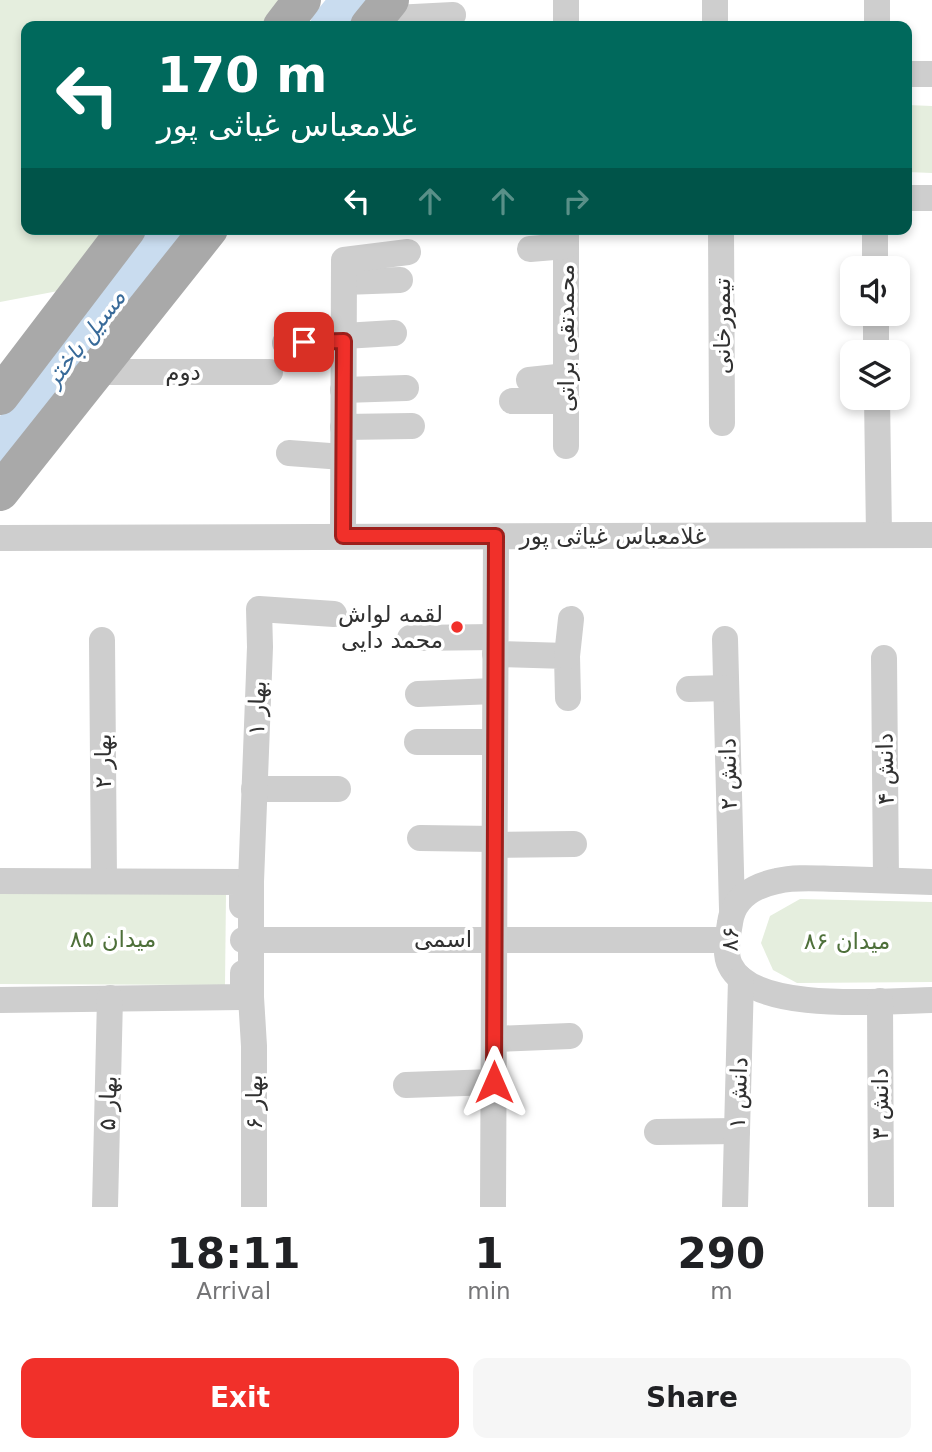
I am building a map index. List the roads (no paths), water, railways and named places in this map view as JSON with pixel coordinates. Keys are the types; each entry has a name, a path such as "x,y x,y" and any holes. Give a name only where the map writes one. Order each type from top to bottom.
{"main road":[{"path":"286,21 302,0"},
{"path":"1,391 122,235"},
{"path":"0,492 204,235"}],"street":[{"path":"566,0 566,21"},
{"path":"715,0 715,21"},
{"path":"877,0 877,21"},
{"path":"378,15 453,15"},
{"path":"912,74 932,74"},
{"path":"912,198 932,198"},
{"name":"تیمورخانی","path":"721,235 722,423"},
{"path":"875,235 875,256"},
{"path":"530,249 566,238"},
{"name":"محمدتقی براتی","path":"566,238 566,446"},
{"path":"344,271 408,252"},
{"path":"344,271 400,280"},
{"path":"343,536 344,271"},
{"path":"285,343 394,333"},
{"name":"دوم","path":"95,372 270,372"},
{"path":"529,380 567,389"},
{"path":"343,390 406,388"},
{"path":"512,401 567,389"},
{"path":"877,410 879,535"},
{"path":"343,427 412,426"},
{"path":"289,453 343,457"},
{"name":"غلامعباس غیاثی پور","path":"0,538 932,534"},
{"path":"493,1207 496,536"},
{"name":"بهار ۱","path":"247,940 260,647 259,609 334,614"},
{"path":"568,698 570,619"},
{"path":"410,638 567,656"},
{"name":"دانش ۲","path":"725,639 732,909"},
{"name":"بهار ۲","path":"102,640 104,881"},
{"name":"دانش ۴","path":"884,658 887,880"},
{"path":"689,690 726,688"},
{"path":"418,694 495,691"},
{"path":"417,742 495,742"},
{"path":"254,789 338,789"},
{"path":"420,838 574,844"},
{"name":"۸۶","path":"932,881 802,878 776,881 748,891 732,909 727,940 729,964 741,979 757,989 797,1001 932,1000"},
{"path":"0,881 242,882 247,940 243,997 0,1000"},
{"name":"اسمی","path":"247,940 727,940"},
{"name":"بهار ۶","path":"247,940 254,1046 254,1207"},
{"name":"دانش ۱","path":"734,1207 741,979"},
{"name":"بهار ۵","path":"105,1207 110,998"},
{"name":"دانش ۳","path":"880,1001 881,1207"},
{"path":"494,1039 570,1036"},
{"path":"406,1085 494,1082"},
{"path":"657,1132 737,1131"}],"waterway":[{"name":"مسیل باختر","path":"333,21 350,0"},
{"name":"مسیل باختر","path":"0,447 165,235"}],"place":[{"name":"لقمه لواش محمد دايى","path":"457,627"}],"park label":[{"name":"میدان ۸۵","path":"113,939"},
{"name":"میدان ۸۶","path":"847,941"}]}
